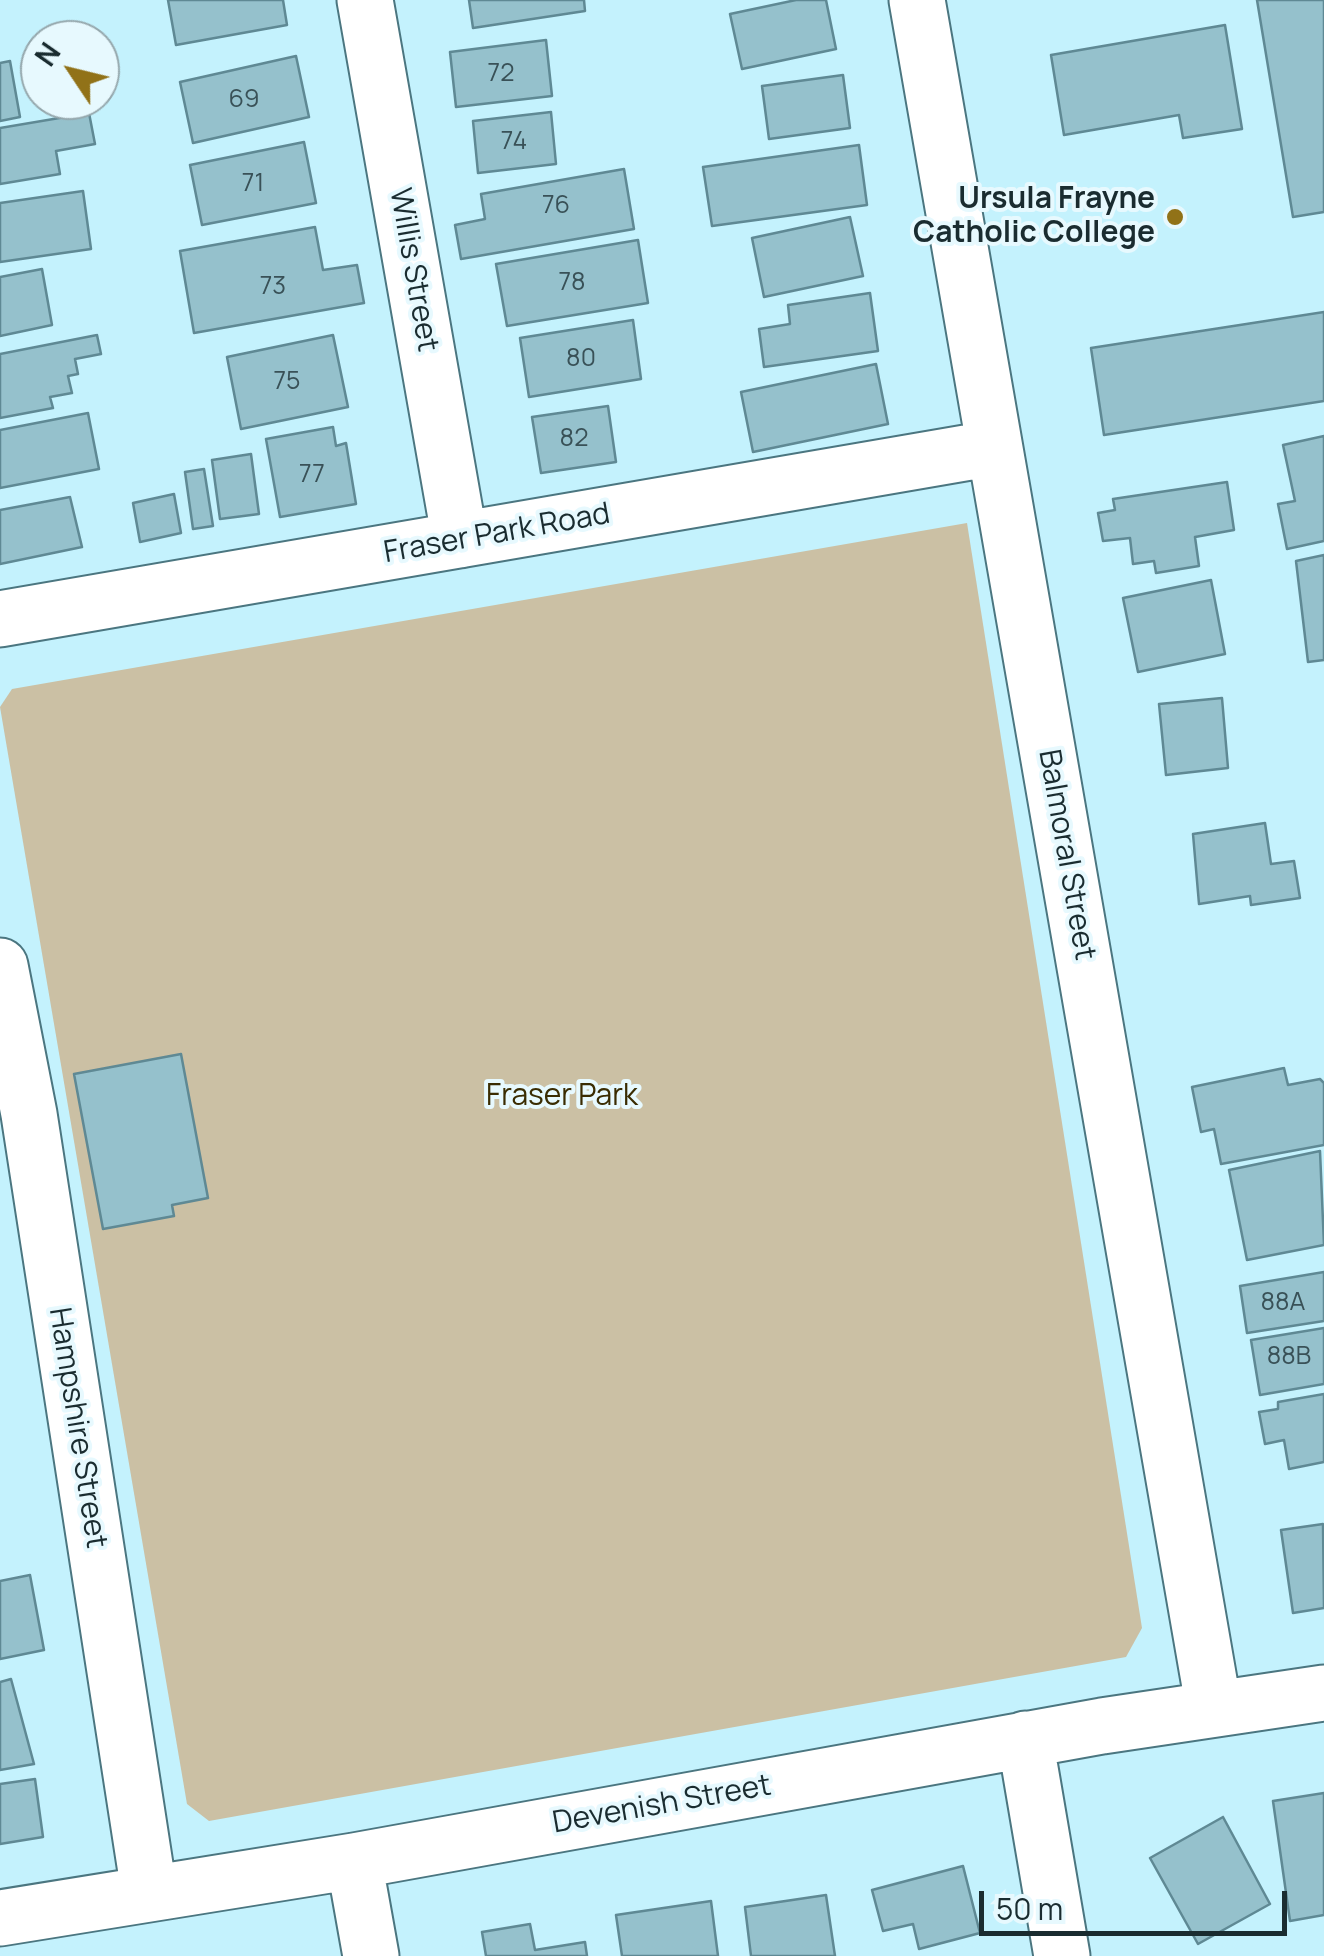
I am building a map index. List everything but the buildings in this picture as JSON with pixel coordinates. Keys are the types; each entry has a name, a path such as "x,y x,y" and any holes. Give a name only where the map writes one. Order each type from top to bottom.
{"street":[{"name":"Willis Street","path":"366,0 460,540"},
{"name":"Balmoral Street","path":"917,0 1214,1709"},
{"name":"Fraser Park Road","path":"0,620 994,448"},
{"name":"Hampshire Street","path":"0,966 29,1114 148,1891"},
{"name":"Devenish Street","path":"0,1918 354,1860 1026,1739 1324,1693"},
{"path":"1026,1739 1062,1956"},
{"path":"354,1860 371,1956"}],"green space":[{"name":"Fraser Park","path":"967,523 1142,1628 1126,1657 209,1821 187,1804 0,707 12,689"}],"place":[{"name":"Ursula Frayne Catholic College","path":"1175,217"}]}
